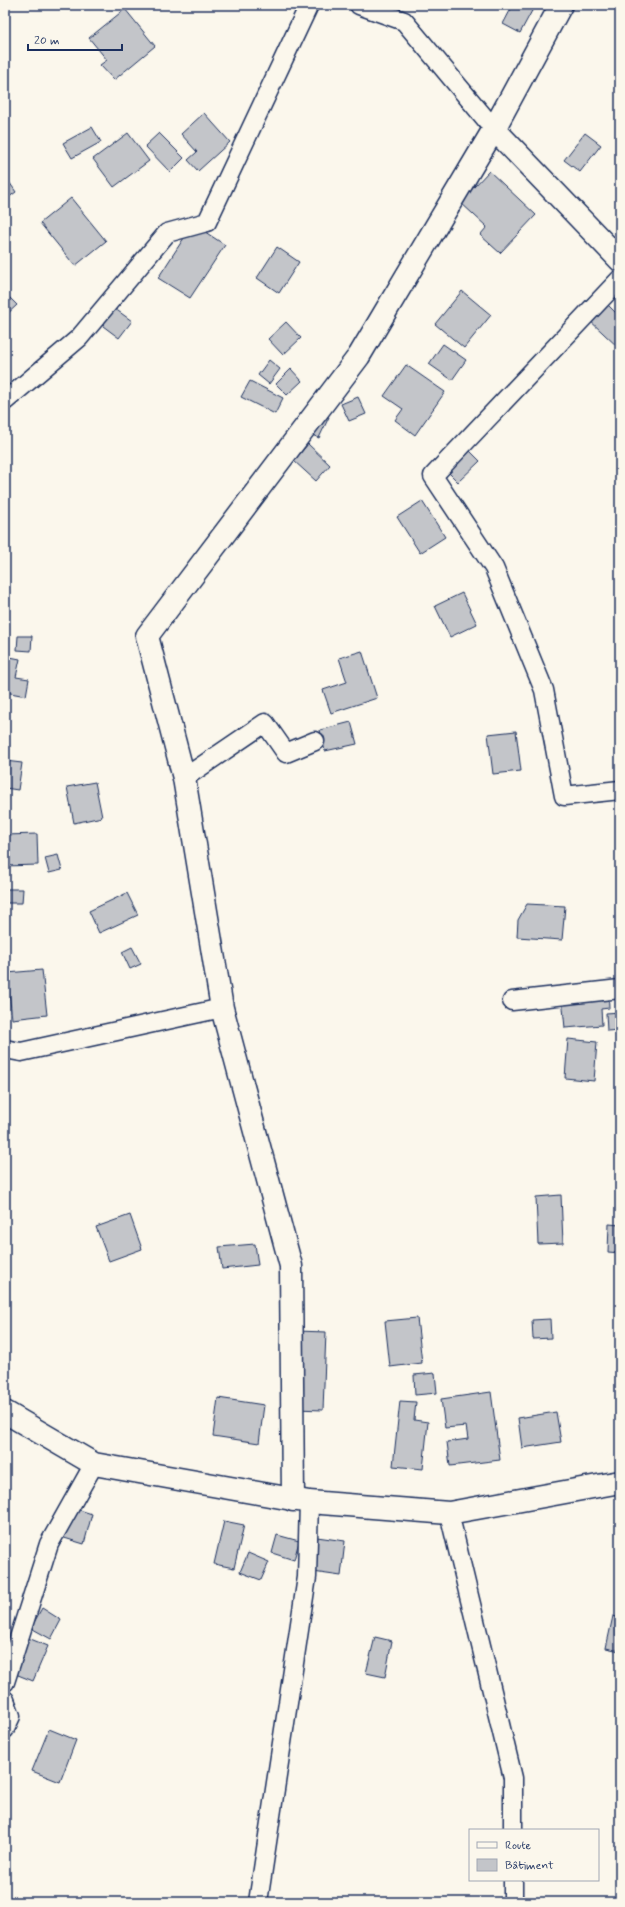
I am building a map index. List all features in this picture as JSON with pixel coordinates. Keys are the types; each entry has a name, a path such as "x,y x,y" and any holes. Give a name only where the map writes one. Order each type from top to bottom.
{"street":[{"path":"301,1501 291,1266 222,1008 184,778 147,636 359,356 494,129 561,5"},
{"path":"494,129 620,260"},
{"path":"5,1412 94,1464 301,1501 449,1513 620,1482"}],"lane":[{"path":"5,401 79,338 168,233 207,222 310,5"},
{"path":"359,5 404,21 494,129"},
{"path":"620,279 433,476 494,568 544,690 564,796 620,790"},
{"path":"184,778 265,723 286,752 314,741"},
{"path":"512,1001 620,989"},
{"path":"5,1049 21,1052 222,1008"},
{"path":"5,1682 49,1544 94,1464"},
{"path":"258,1902 307,1577 301,1501"},
{"path":"449,1513 513,1778 513,1829"},
{"path":"5,1700 11,1716 5,1729"},
{"path":"513,1881 514,1902"}],"building":[{"path":"513,5 530,5 534,7 520,33 503,24"},
{"path":"125,9 155,46 114,80 100,65 107,60 89,38"},
{"path":"204,113 230,142 198,171 188,160 197,152 181,134"},
{"path":"92,127 101,142 72,158 63,143"},
{"path":"128,133 149,161 114,187 93,159"},
{"path":"159,133 184,158 170,172 145,146"},
{"path":"585,133 601,145 580,172 564,160"},
{"path":"489,171 536,215 500,253 480,235 487,227 460,202"},
{"path":"5,176 16,192 5,200"},
{"path":"71,198 106,241 75,266 40,223"},
{"path":"193,224 225,245 190,298 158,278"},
{"path":"277,247 299,262 279,293 257,278"},
{"path":"462,291 491,315 464,348 435,324"},
{"path":"5,293 17,305 5,316"},
{"path":"602,299 620,317 620,349 586,317"},
{"path":"111,306 132,321 119,338 99,323"},
{"path":"286,322 301,338 283,355 268,339"},
{"path":"443,344 466,360 452,380 429,364"},
{"path":"269,360 280,369 269,384 258,375"},
{"path":"406,365 445,392 415,435 395,420 403,409 384,396"},
{"path":"291,369 302,381 287,395 276,384"},
{"path":"250,381 283,398 275,414 241,397"},
{"path":"358,397 366,414 349,421 341,404"},
{"path":"312,410 329,417 319,438 303,431"},
{"path":"308,444 330,465 316,481 294,461"},
{"path":"466,447 480,461 458,482 444,468"},
{"path":"422,501 445,537 420,553 397,517"},
{"path":"462,593 477,624 450,637 435,606"},
{"path":"18,636 32,636 31,651 17,650"},
{"path":"362,651 377,698 331,713 323,690 347,682 339,658"},
{"path":"5,656 20,659 16,677 29,679 26,696 5,692"},
{"path":"351,722 357,744 325,751 320,730"},
{"path":"516,731 521,771 493,774 488,734"},
{"path":"5,761 22,763 18,790 5,788"},
{"path":"95,782 102,817 74,823 67,787"},
{"path":"37,834 38,865 5,866 5,835"},
{"path":"58,855 62,870 49,873 45,858"},
{"path":"7,889 23,889 22,903 7,903"},
{"path":"127,893 138,915 99,933 89,911"},
{"path":"527,904 565,906 562,940 517,937 518,920"},
{"path":"132,947 141,964 130,969 122,952"},
{"path":"42,970 47,1015 12,1019 7,973"},
{"path":"608,984 609,1008 601,1009 602,1025 565,1028 561,987"},
{"path":"620,1012 620,1030 607,1031 606,1013"},
{"path":"568,1039 597,1042 594,1081 565,1078"},
{"path":"561,1195 563,1243 538,1244 536,1197"},
{"path":"130,1215 142,1249 109,1261 96,1227"},
{"path":"609,1224 620,1225 620,1253 608,1252"},
{"path":"255,1244 258,1265 222,1269 219,1247"},
{"path":"417,1318 422,1363 390,1367 385,1321"},
{"path":"550,1319 551,1338 533,1339 532,1320"},
{"path":"297,1331 326,1332 323,1410 295,1409"},
{"path":"435,1373 437,1393 415,1395 414,1375"},
{"path":"491,1392 500,1460 450,1466 447,1442 468,1439 466,1426 445,1428 441,1399"},
{"path":"218,1398 264,1405 259,1443 213,1436"},
{"path":"400,1401 416,1402 414,1420 428,1422 423,1469 393,1466"},
{"path":"556,1412 561,1442 522,1448 518,1418"},
{"path":"70,1507 92,1514 84,1544 61,1537"},
{"path":"224,1521 244,1525 234,1568 214,1564"},
{"path":"277,1535 299,1541 294,1560 272,1553"},
{"path":"310,1536 345,1541 341,1576 306,1571"},
{"path":"248,1553 269,1562 261,1580 240,1572"},
{"path":"620,1568 620,1613 619,1613"},
{"path":"42,1608 61,1620 51,1639 31,1628"},
{"path":"613,1616 620,1618 620,1651 606,1648"},
{"path":"23,1636 48,1646 33,1681 8,1671"},
{"path":"375,1637 392,1641 385,1677 366,1673"},
{"path":"49,1729 76,1740 60,1782 32,1771"}]}
